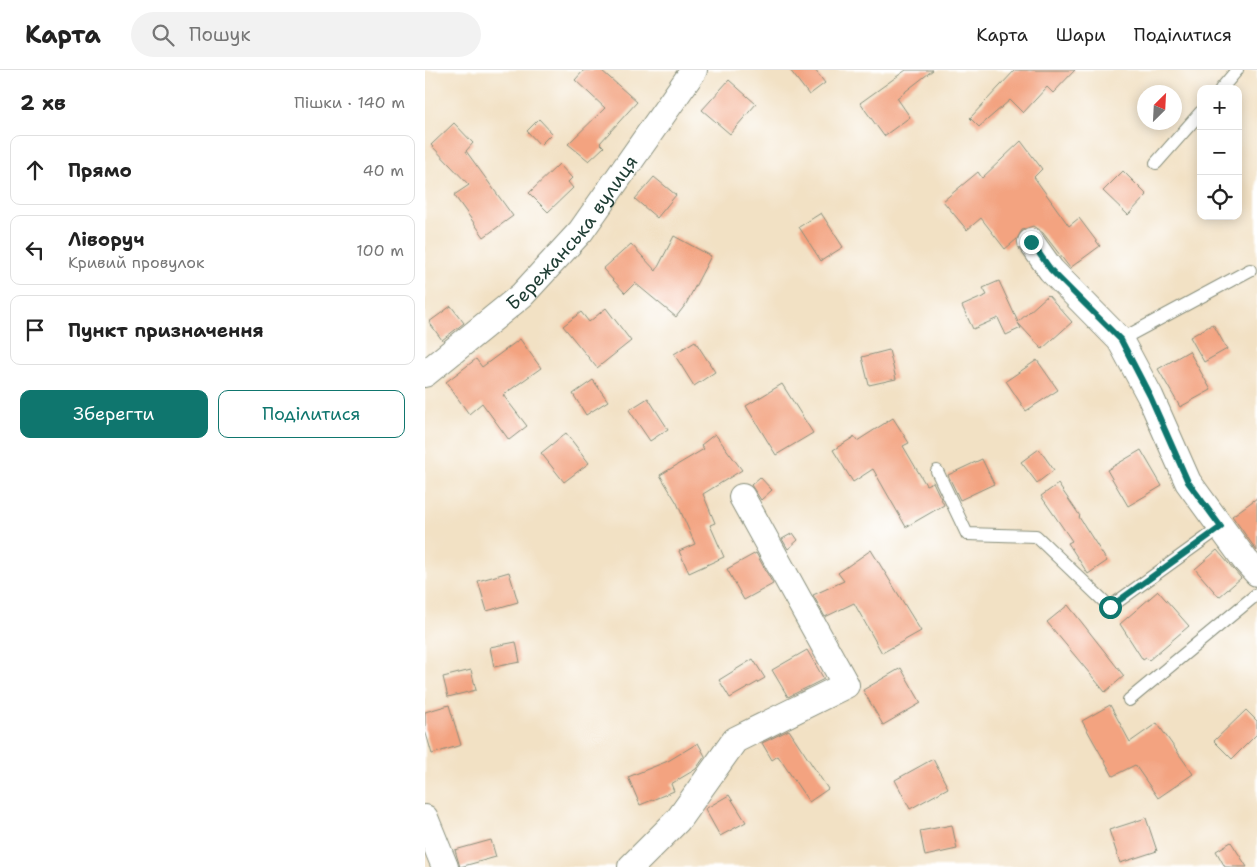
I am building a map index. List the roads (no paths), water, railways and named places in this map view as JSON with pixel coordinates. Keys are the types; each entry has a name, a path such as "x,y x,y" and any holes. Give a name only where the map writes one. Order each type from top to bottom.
{"street":[{"name":"Бережанська вулиця","path":"425,374 522,295 581,231 694,70"},
{"path":"1031,242 1051,270 1121,340 1150,396 1188,482 1257,573"},
{"path":"631,867 678,820 735,740 846,685 742,498"},
{"path":"425,818 445,867"}],"lane":[{"path":"1224,85 1237,70"},
{"path":"1156,163 1197,117"},
{"path":"1121,340 1250,270"},
{"path":"937,471 967,534 1036,536 1110,607 1221,527"},
{"path":"1129,700 1257,594"}]}
